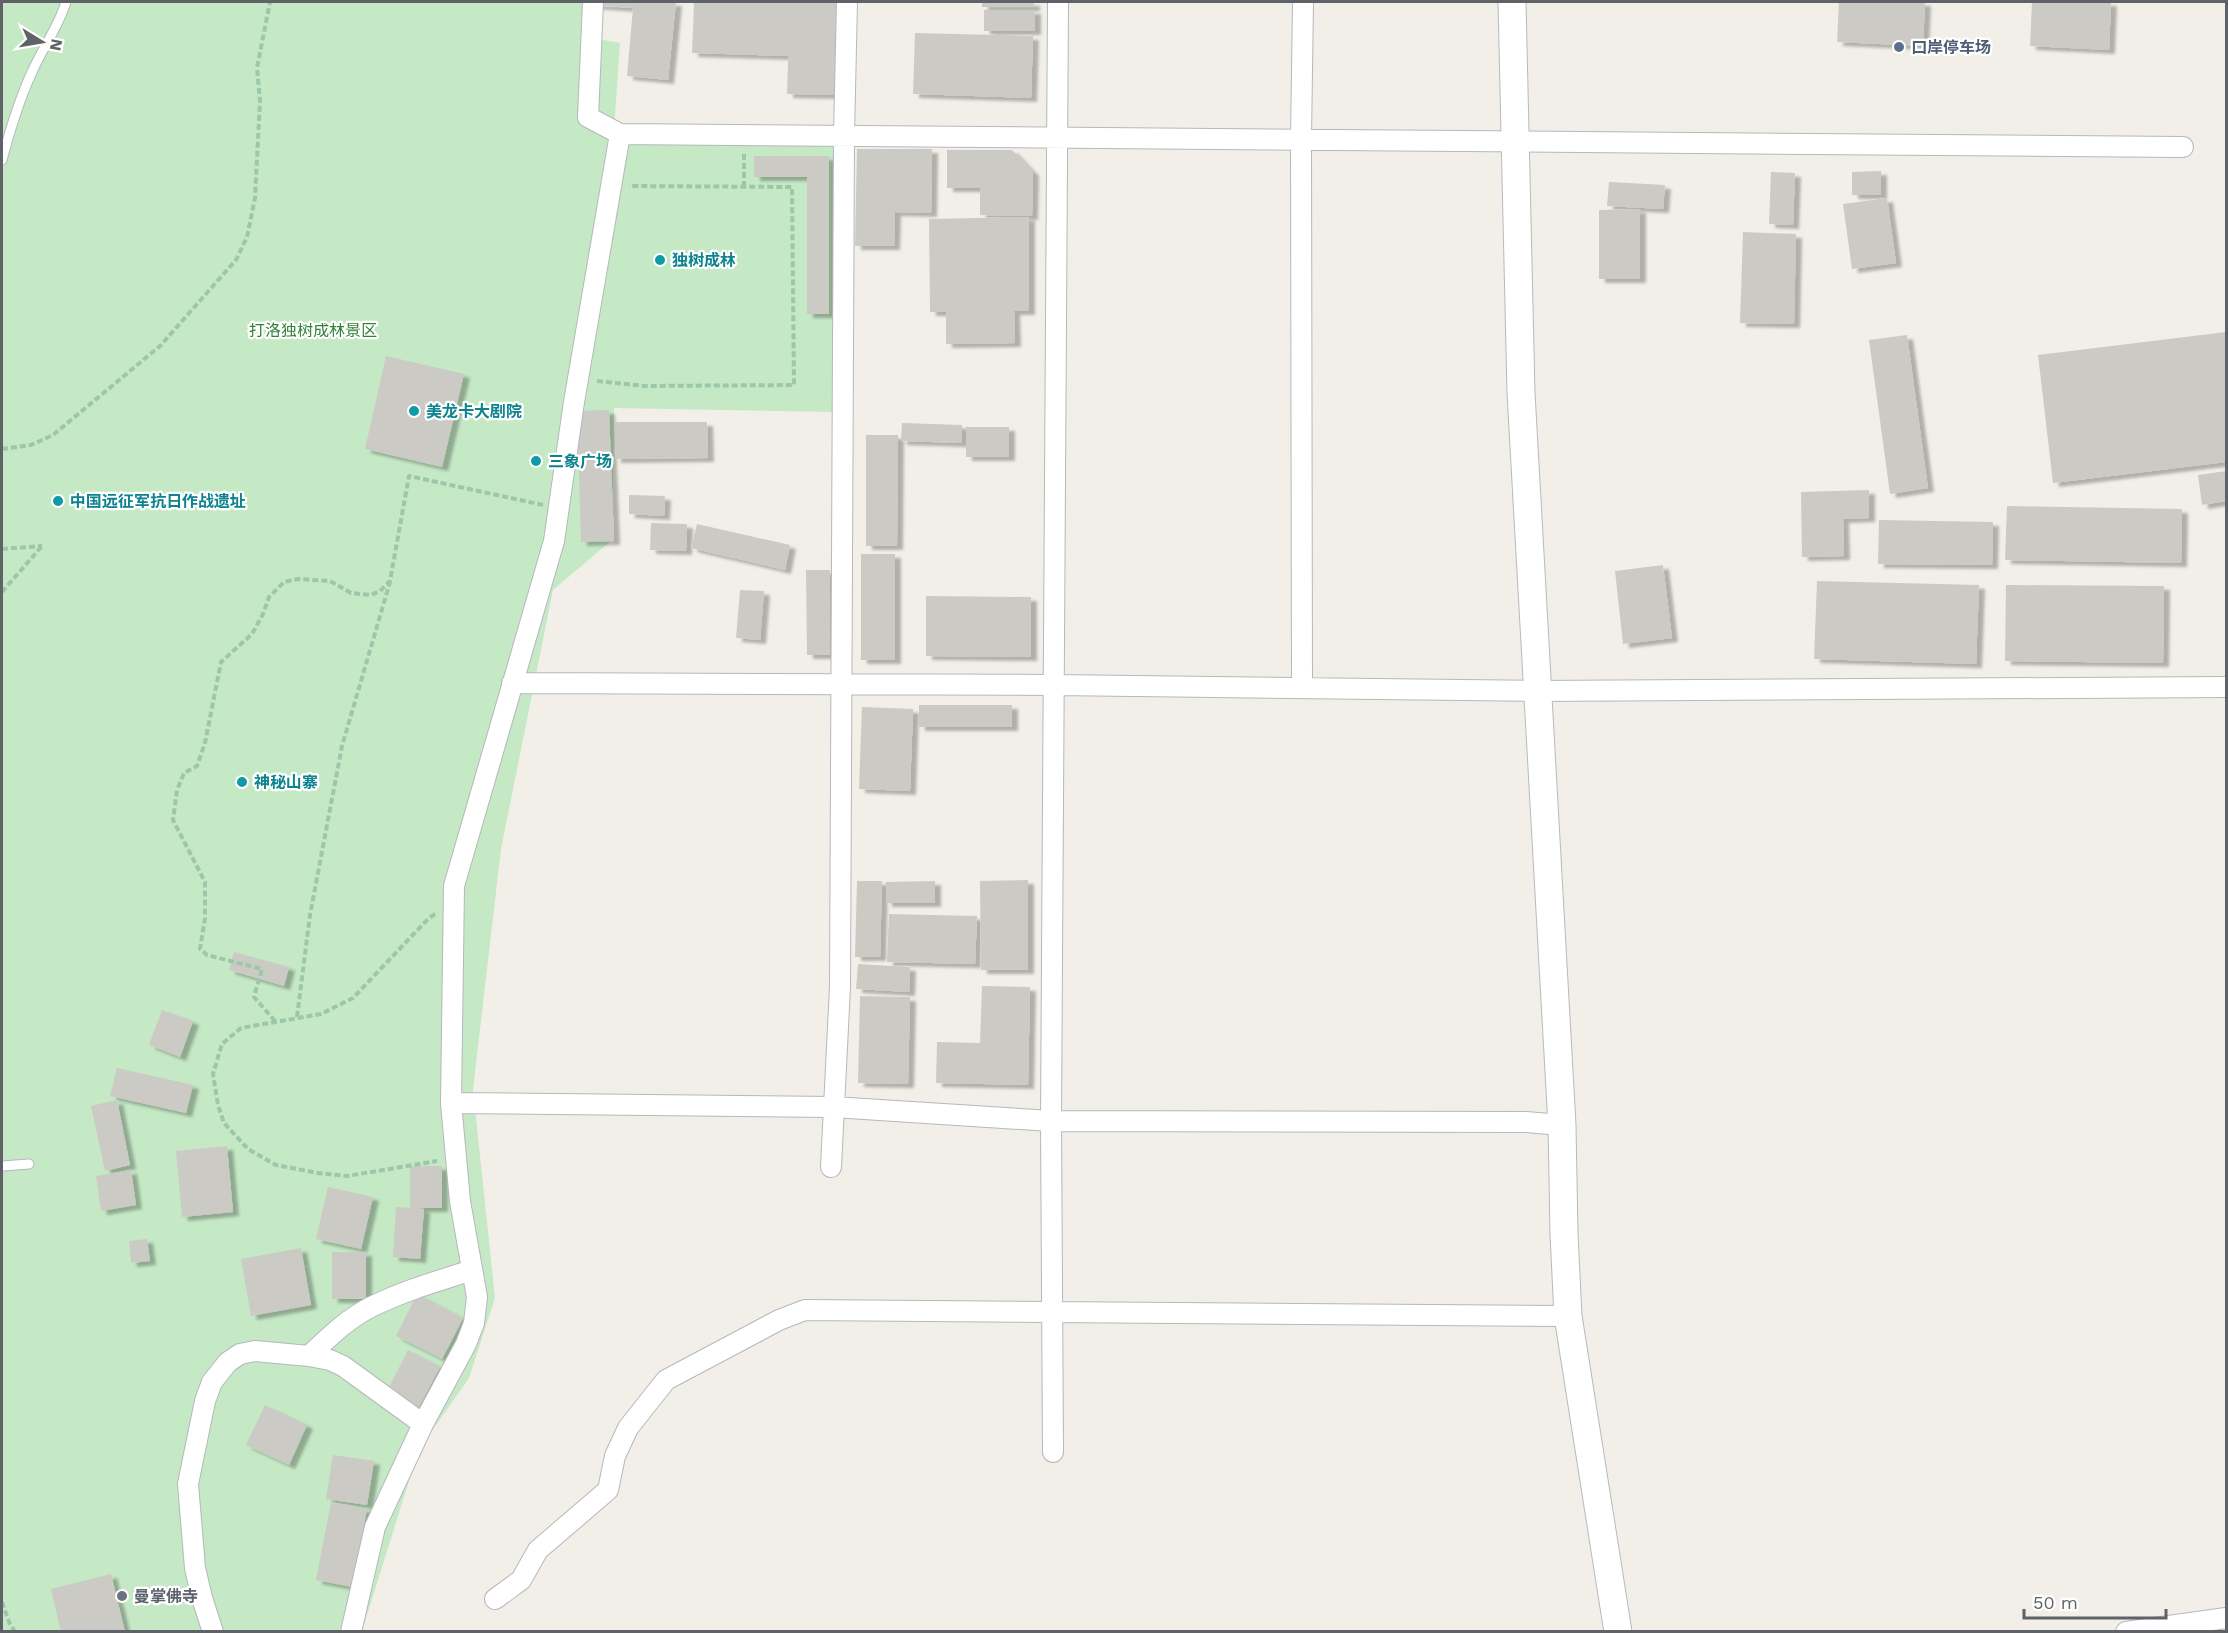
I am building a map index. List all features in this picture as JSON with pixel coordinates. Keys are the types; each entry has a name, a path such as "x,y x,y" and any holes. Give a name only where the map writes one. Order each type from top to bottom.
{"street":[{"path":"593,2 588,117 620,134 2183,147"},
{"path":"831,1167 840,987 844,135 847,2"},
{"path":"1053,1452 1051,1311 1058,2"},
{"path":"1302,688 1301,139 1304,2"},
{"path":"1512,2 1521,393 1562,1125 1568,1316 1618,1632"},
{"path":"351,1632 375,1527 423,1424 466,1344 474,1323 477,1297 460,1202 451,1103 454,886 554,541 578,379 620,134"},
{"path":"512,683 842,683 1538,691 2226,687"},
{"path":"451,1103 833,1107 1052,1121 1526,1122 1562,1125"},
{"path":"309,1356 337,1329 370,1307 419,1287 472,1270"},
{"path":"495,1599 521,1580 538,1550 608,1490 615,1456 628,1428 666,1380 779,1320 805,1310 1568,1316"},
{"path":"213,1632 195,1568 188,1484 205,1401 212,1382 228,1362 240,1354 255,1351 330,1360 343,1366 423,1424"},
{"path":"2126,1632 2226,1618"}],"lane":[{"path":"2,160 22,96 33,70 53,35 66,2"},
{"path":"2,1166 29,1164"}],"path":[{"path":"2,449 31,446 53,435 160,346 236,260 247,237 255,198 260,101 257,68 270,2"},
{"path":"744,187 745,135"},
{"path":"578,379 645,386 794,385 792,187 611,186"},
{"path":"297,1017 310,915 342,746 390,581 409,476 559,508"},
{"path":"2,549 42,546 2,592"},
{"path":"275,1021 254,998 262,969 207,955 200,949 205,918 205,882 173,820 177,790 184,773 197,766 205,743 221,662 252,634 269,597 284,582 298,579 330,581 351,593 371,595 380,591 390,581"},
{"path":"454,902 428,919 353,998 321,1014 241,1028 222,1044 213,1074 218,1105 224,1123 248,1149 276,1165 347,1176 456,1158"},
{"path":"2,1602 15,1632"}],"green space":[{"name":"打洛独树成林景区","path":"2,2 584,2 582,36 620,43 613,145 837,143 836,412 614,408 612,540 553,590 501,849 473,1089 495,1298 469,1378 419,1449 362,1631 2,1632"}],"building":[{"path":"591,2 676,2 668,80 627,76 633,8 590,5"},
{"path":"694,2 840,2 838,95 787,94 789,34 787,56 692,53"},
{"path":"982,2 1034,2 1034,7 982,7"},
{"path":"1839,2 1925,2 1923,46 1837,42"},
{"path":"2032,2 2111,2 2109,50 2030,46"},
{"path":"984,10 1035,10 1035,31 984,31"},
{"path":"915,33 1033,36 1031,98 913,94"},
{"path":"857,149 932,149 931,213 895,212 894,246 855,246"},
{"path":"947,150 1012,150 1033,172 1032,216 980,215 980,188 947,188"},
{"path":"754,156 829,156 829,314 807,314 807,177 754,177"},
{"path":"1881,171 1881,195 1852,195 1852,172"},
{"path":"1771,172 1795,173 1793,225 1769,224"},
{"path":"1609,182 1665,185 1663,209 1607,206"},
{"path":"1887,198 1896,263 1852,269 1843,204"},
{"path":"1640,209 1640,279 1599,279 1599,210"},
{"path":"1029,217 1029,311 1014,311 1015,343 946,344 946,312 930,312 929,219"},
{"path":"1743,232 1796,234 1794,324 1740,323"},
{"path":"2226,332 2226,462 2053,483 2038,355"},
{"path":"1907,335 1928,488 1890,494 1869,340"},
{"name":"美龙卡大剧院","path":"386,356 464,374 442,467 365,449"},
{"path":"609,410 614,541 581,542 577,411"},
{"path":"615,422 707,422 708,458 615,459"},
{"path":"902,423 962,425 962,443 901,441"},
{"path":"966,427 1009,427 1009,457 966,457"},
{"path":"866,435 898,435 897,546 866,546"},
{"path":"2226,471 2226,501 2202,505 2198,475"},
{"path":"1869,490 1869,518 1843,519 1844,556 1802,557 1801,492"},
{"path":"629,495 665,496 664,516 629,514"},
{"path":"2007,506 2182,509 2181,563 2005,560"},
{"path":"1879,520 1993,522 1992,565 1878,564"},
{"path":"651,523 687,524 686,551 650,550"},
{"path":"697,524 790,545 785,570 691,548"},
{"path":"861,554 895,554 895,660 861,660"},
{"path":"1663,565 1672,638 1623,644 1615,571"},
{"path":"806,570 830,570 830,655 807,655"},
{"path":"1817,581 1979,585 1976,664 1814,659"},
{"path":"2006,585 2164,586 2163,663 2005,661"},
{"path":"740,590 764,591 760,640 736,638"},
{"path":"926,596 1031,597 1031,657 926,656"},
{"path":"919,705 1012,705 1012,727 919,727"},
{"path":"862,707 913,709 910,791 859,789"},
{"path":"1028,880 1028,970 981,970 980,881"},
{"path":"857,881 882,881 880,957 855,957"},
{"path":"935,881 935,903 886,903 886,882"},
{"path":"889,914 977,916 975,964 887,962"},
{"path":"234,952 289,967 284,986 229,970"},
{"path":"858,964 910,967 909,992 856,989"},
{"path":"982,986 1030,987 1028,1085 936,1083 937,1042 980,1043"},
{"path":"860,996 910,997 908,1084 858,1083"},
{"path":"162,1010 193,1021 180,1057 149,1045"},
{"path":"117,1068 193,1085 186,1113 110,1096"},
{"path":"117,1100 130,1165 105,1171 91,1106"},
{"path":"227,1146 233,1212 182,1217 176,1151"},
{"path":"410,1166 442,1166 442,1208 417,1208 424,1209 420,1259 393,1257 396,1207 410,1208"},
{"path":"131,1170 136,1205 101,1211 96,1176"},
{"path":"328,1187 373,1197 361,1249 316,1239"},
{"path":"147,1239 150,1261 131,1263 129,1241"},
{"path":"301,1248 311,1305 251,1316 241,1259"},
{"path":"332,1252 366,1252 366,1299 332,1299"},
{"path":"417,1294 463,1318 442,1359 396,1336"},
{"path":"408,1350 440,1367 419,1407 387,1391"},
{"path":"265,1405 307,1425 289,1465 246,1445"},
{"path":"333,1455 374,1461 367,1505 326,1499"},
{"path":"331,1502 367,1509 352,1587 316,1580"},
{"path":"111,1574 125,1632 61,1632 51,1589"}],"place":[{"name":"口岸停车场","path":"1899,47"},
{"name":"独树成林","path":"660,260"},
{"name":"美龙卡大剧院","path":"414,411"},
{"name":"三象广场","path":"536,461"},
{"name":"中国远征军抗日作战遗址","path":"58,501"},
{"name":"神秘山寨","path":"242,782"},
{"name":"曼掌佛寺","path":"122,1596"}]}
